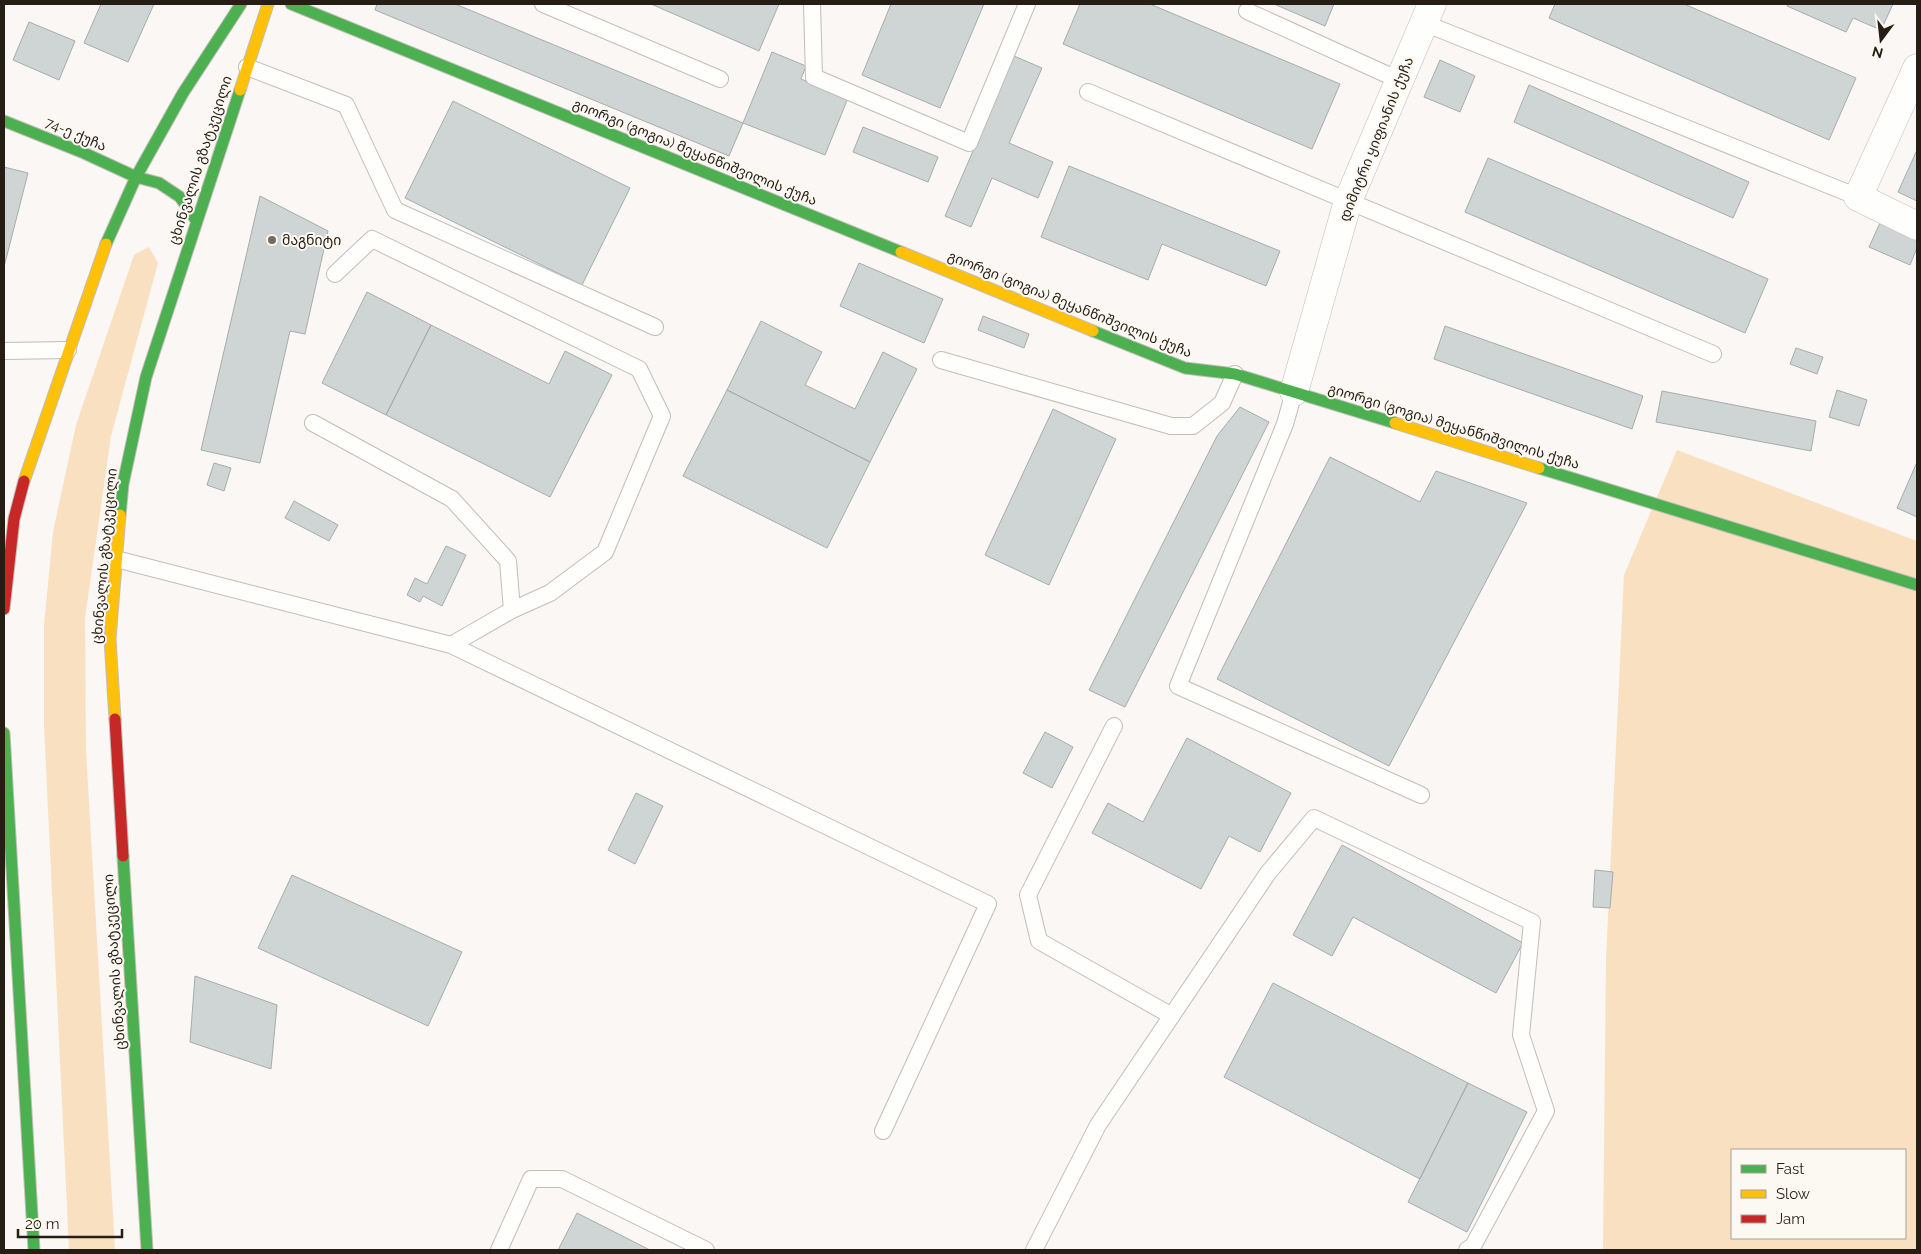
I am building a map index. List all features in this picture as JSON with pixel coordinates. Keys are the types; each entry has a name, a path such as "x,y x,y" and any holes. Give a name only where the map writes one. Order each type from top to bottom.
{"main road":[{"name":"ცხინვალის გზატკეცილი","path":"4,609 9,513 25,478 105,246 136,178 183,93 241,4"},
{"name":"ცხინვალის გზატკეცილი","path":"147,1250 110,639 123,484 146,377 268,4"},
{"name":"გიორგი (გოგია) მეყანწიშვილის ქუჩა","path":"291,4 1185,368 1235,374 1917,585"},
{"name":"74-ე ქუჩა","path":"4,121 84,153 136,178 159,183 180,198 196,220"},
{"path":"4,732 11,993 34,1250"}],"street":[{"name":"დიმიტრი ყიფიანის ქუჩა","path":"1294,392 1348,201 1428,13"},
{"path":"1917,68 1858,197 1917,226"}],"lane":[{"path":"543,4 720,79"},
{"path":"812,4 814,77 969,142 1027,4"},
{"path":"1247,11 1399,80"},
{"path":"1428,13 1858,197"},
{"path":"247,67 346,105 395,210 655,327"},
{"path":"1088,92 1712,354"},
{"path":"335,274 372,239 639,369 662,416 605,552 550,593 512,610 451,645"},
{"path":"4,351 68,350"},
{"path":"941,360 1172,426 1193,426 1222,403 1235,374"},
{"path":"1294,392 1284,424 1178,686 1421,795"},
{"path":"313,423 452,499 508,561 512,610"},
{"path":"116,559 451,645 988,904 883,1131"},
{"path":"1114,726 1028,895 1039,941 1172,1016"},
{"path":"1034,1250 1098,1125 1268,873 1314,818 1532,922 1521,1035 1546,1110 1473,1246 1467,1250"},
{"path":"499,1250 531,1179 562,1179 706,1250"}],"shaded area":[{"path":"149,247 158,263 111,436 85,618 86,751 115,1250 69,1250 44,725 44,625 53,532 76,425 134,255"},
{"path":"1677,450 1917,541 1917,1250 1603,1250 1606,960 1624,575"}],"building":[{"path":"101,4 154,4 128,62 84,43"},
{"path":"377,4 455,4 743,123 729,156 375,10"},
{"path":"651,4 779,4 759,51"},
{"path":"891,4 984,4 940,108 862,75"},
{"path":"1080,4 1150,4 1340,84 1312,149 1063,44"},
{"path":"1274,4 1334,4 1325,26"},
{"path":"1555,4 1684,4 1856,78 1829,140 1549,18"},
{"path":"1788,4 1893,4 1881,30 1853,18 1846,32 1787,6"},
{"path":"29,22 75,41 59,80 13,60"},
{"path":"772,52 806,66 801,79 848,98 825,155 743,123"},
{"path":"1014,56 1042,68 1009,143 1053,162 1038,198 992,178 971,227 945,216"},
{"path":"1440,60 1475,76 1460,112 1424,97"},
{"path":"1529,85 1749,182 1733,218 1514,122"},
{"path":"453,101 630,188 582,285 405,198"},
{"path":"863,127 938,157 928,182 853,152"},
{"path":"1917,150 1917,201 1898,192"},
{"path":"1488,158 1768,279 1745,333 1465,212"},
{"path":"1069,166 1280,251 1266,286 1162,244 1148,280 1041,237"},
{"path":"4,167 28,173 4,267"},
{"path":"260,196 328,231 305,334 290,331 260,463 201,450"},
{"path":"1880,223 1917,239 1917,248 1910,265 1869,247"},
{"path":"859,263 943,299 924,343 840,306"},
{"path":"367,292 431,325 386,415 322,383"},
{"path":"983,316 1029,334 1024,348 978,330"},
{"path":"761,321 822,352 805,385 855,409 883,352 917,369 870,462 727,390"},
{"path":"431,325 549,384 565,351 612,375 550,497 386,415"},
{"path":"1445,326 1643,396 1632,429 1434,359"},
{"path":"1796,348 1823,357 1817,374 1790,364"},
{"path":"727,390 870,462 827,548 683,476"},
{"path":"1837,390 1867,400 1859,426 1829,417"},
{"path":"1662,391 1816,421 1811,451 1656,422"},
{"path":"1240,407 1269,422 1125,707 1089,690 1217,436"},
{"path":"1053,409 1116,439 1049,585 985,555"},
{"path":"1330,457 1420,502 1436,471 1527,503 1389,766 1217,679"},
{"path":"1917,462 1917,517 1897,508"},
{"path":"214,463 231,468 224,491 207,485"},
{"path":"294,501 338,525 329,541 285,518"},
{"path":"446,546 466,555 442,606 423,596 420,602 407,595 415,578 427,584"},
{"path":"1045,732 1073,747 1052,788 1023,773"},
{"path":"1187,738 1291,793 1260,852 1229,836 1201,889 1092,833 1108,803 1143,822"},
{"path":"636,793 663,806 635,864 608,850"},
{"path":"1342,845 1523,943 1496,993 1353,917 1332,956 1293,935"},
{"path":"1595,870 1613,872 1610,908 1593,907"},
{"path":"292,875 462,952 428,1026 258,948"},
{"path":"195,976 277,1005 271,1069 190,1042"},
{"path":"1273,983 1468,1083 1420,1179 1224,1077"},
{"path":"1468,1083 1527,1112 1467,1232 1408,1202"},
{"path":"577,1213 650,1250 558,1250"}],"traffic: fast":[{"path":"106,244 136,177 183,93 241,4"},
{"path":"291,4 901,252"},
{"path":"120,515 123,484 146,377 240,90"},
{"path":"4,121 84,153 136,177 159,183 180,197 196,220"},
{"path":"1093,331 1185,368 1235,374 1395,423"},
{"path":"1539,468 1917,585"},
{"path":"4,733 34,1250"},
{"path":"123,856 147,1250"}],"traffic: slow":[{"path":"240,90 268,4"},
{"path":"24,481 106,244"},
{"path":"901,252 1093,331"},
{"path":"1395,423 1539,468"},
{"path":"115,719 110,639 120,515"}],"traffic: jam":[{"path":"4,609 14,519 24,481"},
{"path":"115,719 123,856"}],"place":[{"name":"მაგნიტი","path":"272,240"}]}
